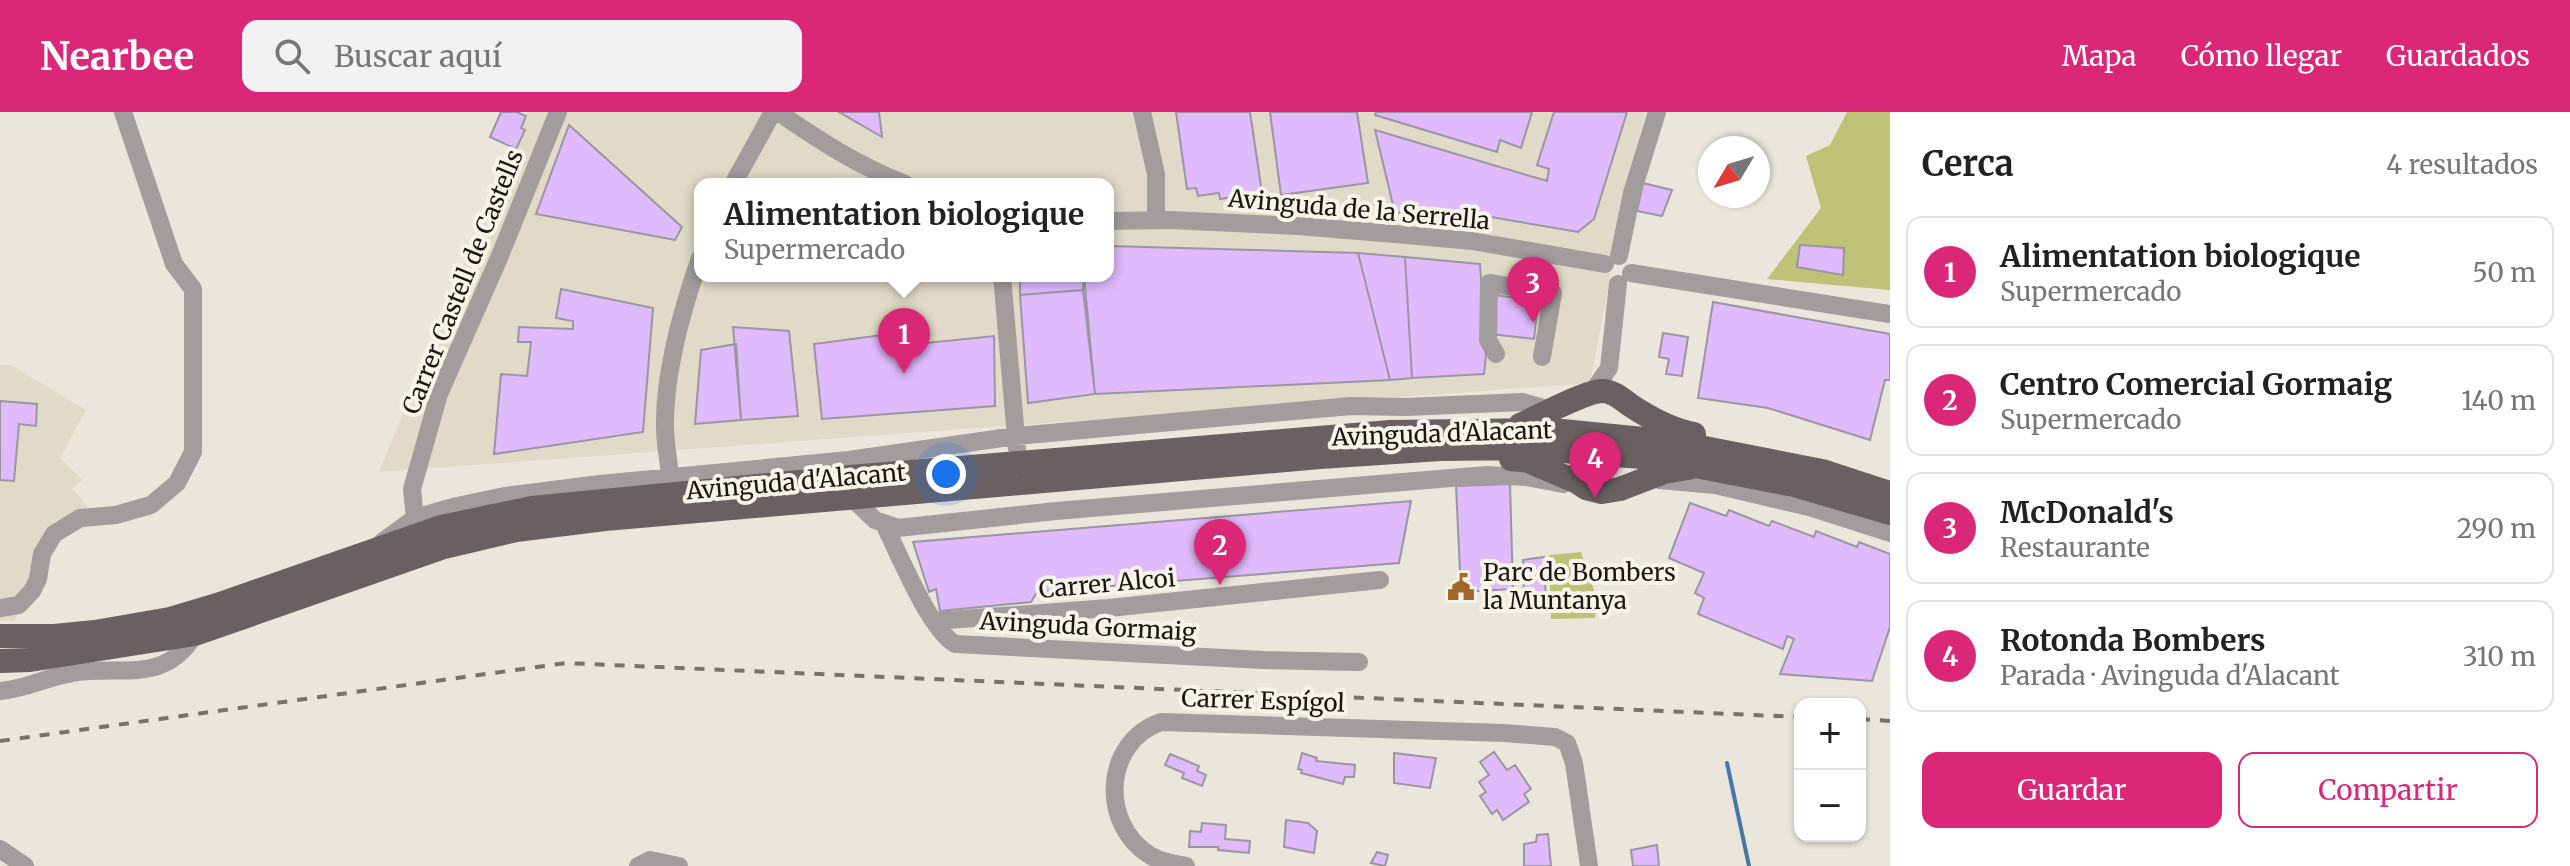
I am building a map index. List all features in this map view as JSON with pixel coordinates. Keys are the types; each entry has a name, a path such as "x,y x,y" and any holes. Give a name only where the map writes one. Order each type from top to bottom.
{"main road":[{"path":"1581,485 1567,467 1563,431 1574,404 1587,395 1603,391 1684,432 1769,448 1822,471"},
{"path":"1620,489 1630,473 1637,426 1627,402"},
{"name":"Avinguda d'Alacant","path":"7,634 95,632 170,619 451,524 532,508 1018,462 1390,432 1472,429 1563,431 1635,446 1702,466 1794,485 1890,513"},
{"name":"Avinguda d'Alacant","path":"0,661 30,660 195,634 422,554 485,536 551,525 1368,453 1526,448 1563,431"},
{"name":"Avinguda d'Alacant","path":"1635,446 1718,449 1822,471 1890,493"},
{"path":"1440,449 1479,459 1528,461 1602,492 1620,489 1664,472 1702,466"},
{"name":"Avinguda d'Alacant","path":"0,651 71,654"}],"street":[{"path":"0,608 19,605 32,591 38,579 42,554 54,534 80,518 116,515 151,505 177,483 193,452 193,289 174,264 123,112"},
{"name":"Carrer Castell de Castells","path":"415,518 412,489 439,394 499,258 558,112"},
{"path":"736,178 775,112 823,144 889,178"},
{"path":"1142,112 1156,174 1156,220"},
{"path":"1657,112 1606,278 1890,314"},
{"name":"Avinguda de la Serrella","path":"1114,221 1298,226 1472,241 1612,260"},
{"path":"670,477 665,428 667,393 694,276"},
{"path":"1587,395 1609,368 1625,278"},
{"path":"1003,282 1018,462"},
{"path":"1496,354 1488,340 1489,283 1553,293 1542,357"},
{"path":"1609,368 1627,402"},
{"path":"369,551 415,518 505,496 849,460 1016,436 1351,406 1522,402 1563,431"},
{"path":"1406,407 1472,429"},
{"path":"851,497 875,520 906,528 1102,507 1487,475 1581,485"},
{"path":"1648,479 1715,485 1809,507 1890,533"},
{"name":"Avinguda Gormaig","path":"884,524 934,621 955,644 1359,662"},
{"name":"Carrer Alcoi","path":"934,621 1109,608 1380,580"},
{"path":"0,691 20,689 73,672 127,671 168,663 184,651 195,634"},
{"name":"Carrer Espígol","path":"1186,866 1160,861 1136,845 1120,820 1114,800 1116,771 1125,751 1141,732 1161,722 1555,737 1567,743 1574,763 1589,866"},
{"path":"0,849 25,866"},
{"path":"638,866 650,860 679,866"}],"shaded area":[{"path":"528,112 1646,112 1620,204 1609,285 1590,383 379,472"},
{"path":"0,365 11,365 86,410 60,458 83,480 72,488 87,506 90,526 61,538 47,565 37,598 15,621 0,620"}],"green space":[{"path":"1847,112 1890,112 1890,290 1767,279 1821,208 1806,156 1830,145"},
{"path":"1581,552 1596,596 1595,618 1551,619 1549,555"}],"building":[{"path":"501,112 517,112 526,116 521,128 525,130 516,149 490,137"},
{"path":"839,112 879,112 882,137"},
{"path":"1176,112 1250,112 1262,193 1220,199 1219,193 1198,196 1196,188 1187,189"},
{"path":"1270,112 1357,112 1368,183 1281,195"},
{"path":"1376,112 1532,112 1521,148 1500,140 1497,152 1375,115"},
{"path":"1554,112 1627,112 1594,219 1578,232 1444,209 1395,213 1375,130 1547,181 1549,169 1537,165"},
{"path":"569,125 682,227 675,240 536,214"},
{"path":"1643,183 1672,190 1662,216 1637,211"},
{"path":"1800,245 1844,248 1843,275 1797,267"},
{"path":"1114,246 1358,253 1390,380 1095,394 1085,282 1114,282"},
{"path":"1358,253 1405,257 1412,378 1390,380"},
{"path":"1405,257 1480,264 1486,356 1484,374 1412,378"},
{"path":"1020,282 1084,282 1083,290 1020,295"},
{"path":"561,289 653,308 643,432 494,454 501,374 527,376 531,342 518,342 519,327 573,329 573,321 556,318"},
{"path":"1083,290 1095,394 1028,403 1020,295"},
{"path":"1495,295 1538,301 1534,339 1491,334"},
{"path":"1713,302 1890,334 1890,380 1885,380 1870,440 1768,408 1698,398"},
{"path":"733,327 789,331 798,416 741,420"},
{"path":"898,333 898,346 994,336 995,406 822,419 814,344"},
{"path":"1663,333 1688,337 1682,376 1666,374 1669,359 1659,357"},
{"path":"736,344 741,420 695,424 701,350"},
{"path":"0,401 37,404 36,426 19,424 14,481 0,480"},
{"path":"1510,484 1513,589 1461,592 1456,486"},
{"path":"1411,501 1399,563 1037,592 1031,602 940,611 936,589 929,592 913,542"},
{"path":"1690,503 1726,516 1729,510 1769,526 1772,521 1814,537 1816,531 1857,547 1859,542 1890,554 1890,627 1872,681 1780,674 1794,639 1787,636 1783,649 1698,614 1704,598 1695,593 1704,573 1669,558"},
{"path":"1544,557 1546,602 1524,603 1523,560"},
{"path":"1494,752 1507,770 1515,765 1531,789 1524,794 1529,802 1503,820 1497,810 1492,814 1480,796 1486,792 1479,782 1489,775 1480,762"},
{"path":"1302,753 1317,758 1316,761 1355,765 1354,777 1345,777 1343,784 1301,773 1302,770 1298,769"},
{"path":"1394,753 1436,758 1430,788 1394,783"},
{"path":"1170,754 1199,766 1197,771 1206,775 1202,786 1182,778 1184,773 1165,765"},
{"path":"1286,820 1308,823 1317,831 1314,853 1284,847"},
{"path":"1202,823 1226,825 1225,839 1250,841 1249,853 1218,850 1218,847 1189,847 1190,831 1201,832"},
{"path":"1548,834 1551,866 1524,866 1524,844 1536,842 1537,835"},
{"path":"1657,845 1659,866 1633,866 1631,850"},
{"path":"1377,852 1388,855 1385,866 1371,863"}],"waterway":[{"path":"1727,763 1749,866"}],"railway":[{"path":"0,741 566,663 1794,717"},
{"path":"1866,719 1890,721"}],"place":[{"name":"McDonald's","path":"1533,323"},
{"name":"Alimentation biologique","path":"904,374"},
{"name":"Rotonda Bombers","path":"1595,498"},
{"name":"Centro Comercial Gormaig","path":"1220,585"},
{"name":"Parc de Bombers la Muntanya","path":"1461,587"}]}
